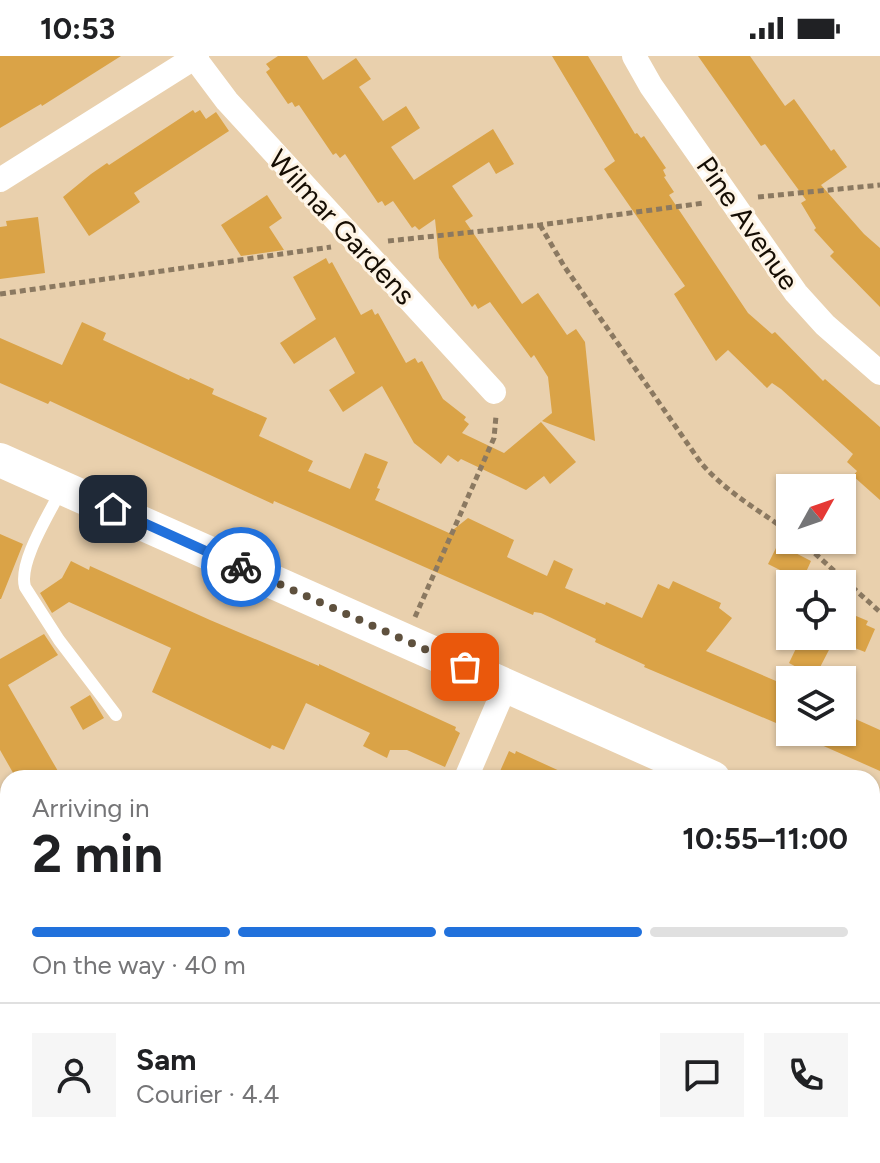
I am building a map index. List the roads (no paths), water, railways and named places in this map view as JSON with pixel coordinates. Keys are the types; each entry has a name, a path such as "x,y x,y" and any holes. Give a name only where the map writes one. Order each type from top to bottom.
{"street":[{"name":"Pine Avenue","path":"634,56 651,86 802,300 825,325 880,373"},
{"path":"0,180 195,57"},
{"name":"Wilmar Gardens","path":"195,57 227,101 494,392"},
{"path":"0,460 695,770"},
{"path":"469,770 506,685"}],"lane":[{"path":"63,487 28,559 23,578 25,587 59,640 116,715"}]}
